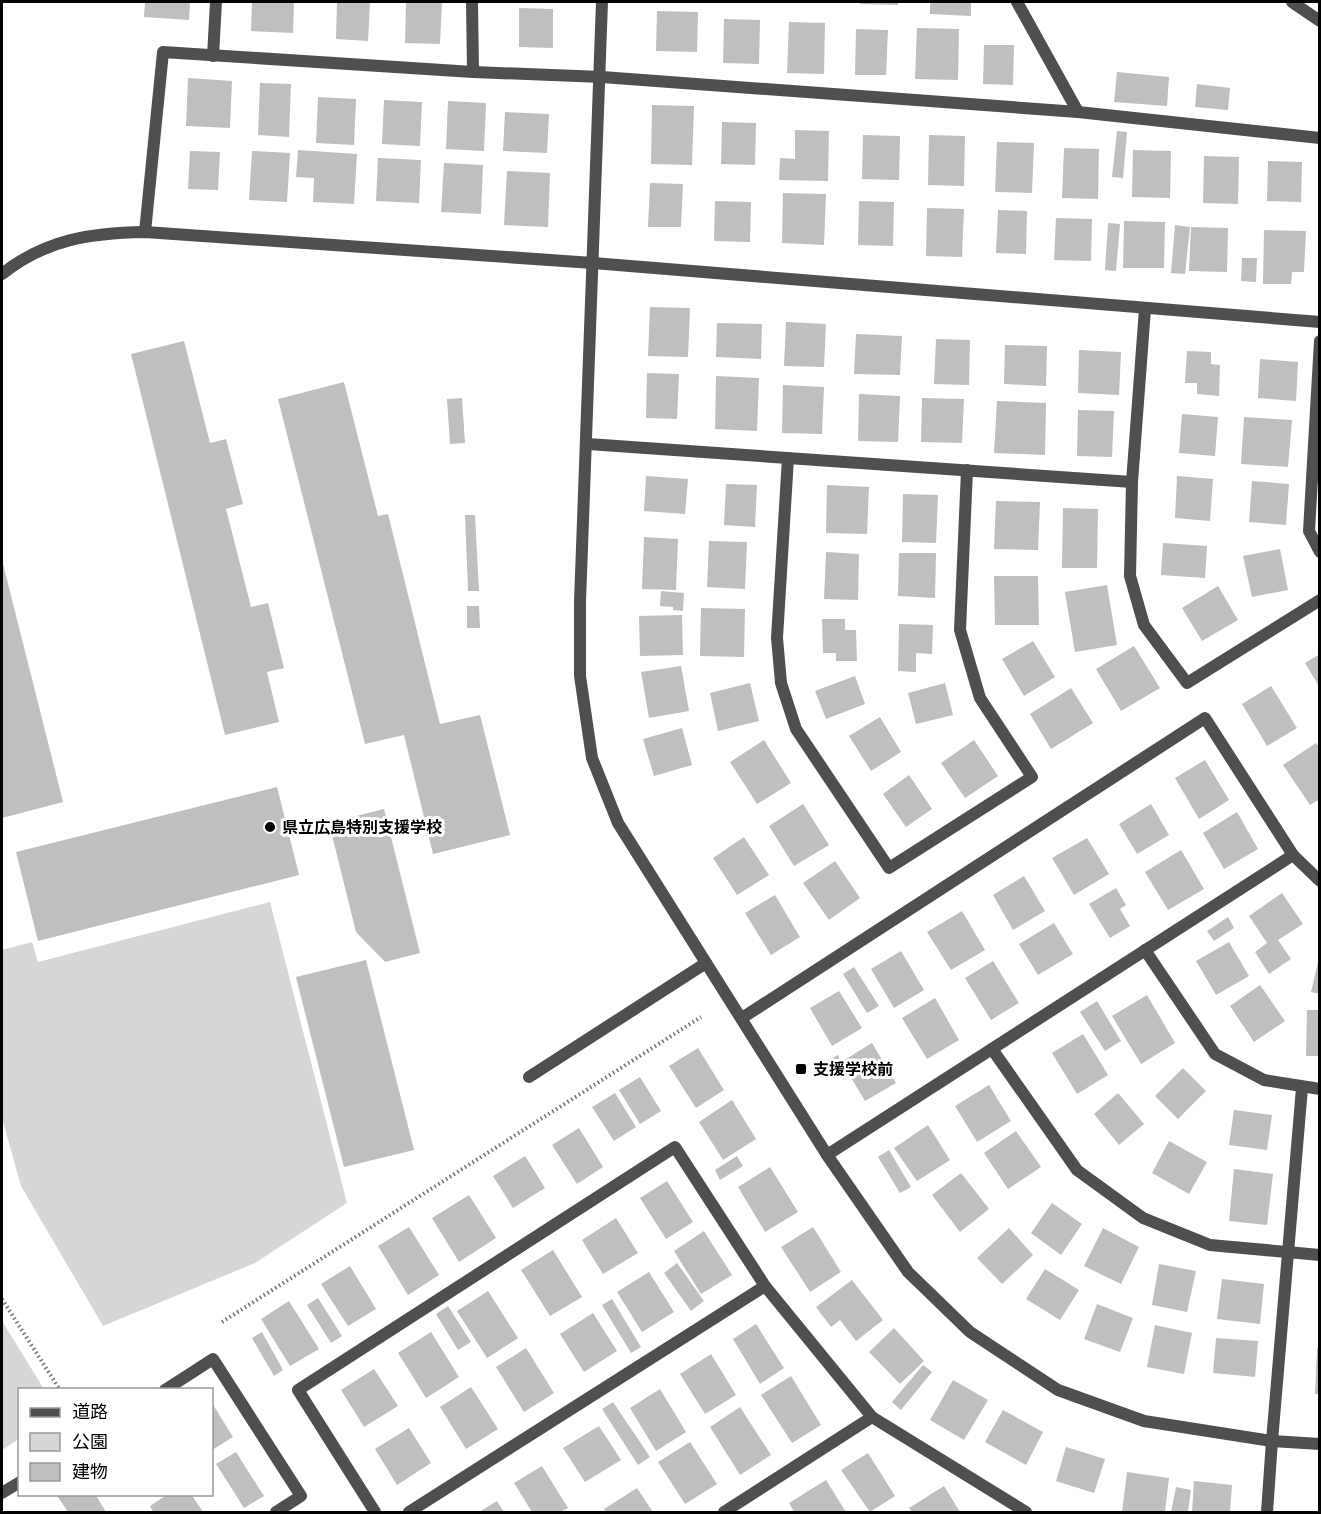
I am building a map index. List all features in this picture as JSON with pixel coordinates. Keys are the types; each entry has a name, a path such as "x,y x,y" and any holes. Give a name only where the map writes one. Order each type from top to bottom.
{"street":[{"path":"213,56 216,2"},
{"path":"472,2 473,72"},
{"path":"602,2 602,77 580,602 580,676 592,758 618,823 827,1155 908,1272 970,1332 1058,1390 1144,1421 1272,1440 1320,1444"},
{"path":"1017,2 1078,112"},
{"path":"1292,2 1320,21"},
{"path":"145,232 163,52 473,72 602,77 1078,112 1320,138"},
{"path":"2,274 14,264 52,245 100,232 145,232 593,262 1320,322"},
{"path":"1145,309 1132,482 1130,576 1144,625 1187,683 1320,600"},
{"path":"1320,341 1309,531 1320,552"},
{"path":"588,444 1132,482"},
{"path":"788,458 777,638 781,683 796,729 889,868 1032,777 980,698 960,630 967,471"},
{"path":"742,1018 1206,718 1293,855 1320,881"},
{"path":"827,1155 1293,855"},
{"path":"1145,950 1215,1054 1264,1080 1302,1088 1320,1089"},
{"path":"529,1077 706,963"},
{"path":"992,1049 1077,1170 1143,1218 1210,1245 1320,1255"},
{"path":"1267,1512 1302,1088"},
{"path":"375,1512 298,1390 675,1147 765,1286 872,1417 1026,1512"},
{"path":"409,1512 765,1286"},
{"path":"167,1388 213,1359 301,1496 276,1512"},
{"path":"724,1512 872,1417"},
{"path":"2,1493 18,1483"}],"path":[{"path":"222,1322 701,1017"},
{"path":"2,1299 59,1388"}],"green space":[{"path":"270,902 347,1203 255,1263 103,1326 21,1186 2,1118 2,950 32,942 38,962"},
{"path":"2,1321 43,1388 18,1388 18,1440 2,1450"}],"building":[{"path":"145,2 190,2 189,20 144,17"},
{"path":"252,2 294,2 293,33 251,31"},
{"path":"337,2 370,2 368,41 336,39"},
{"path":"406,2 442,2 440,44 405,43"},
{"path":"860,2 898,2 898,5 860,4"},
{"path":"930,2 971,2 971,16 930,14"},
{"path":"519,8 553,9 553,48 519,47"},
{"path":"657,11 698,12 697,52 656,51"},
{"path":"724,19 760,20 759,64 723,63"},
{"path":"789,22 825,23 824,74 787,73"},
{"path":"917,28 959,29 958,80 915,79"},
{"path":"856,29 888,30 886,75 855,75"},
{"path":"984,45 1014,45 1013,85 983,84"},
{"path":"1117,72 1169,77 1167,106 1114,102"},
{"path":"188,78 232,81 230,128 186,126"},
{"path":"260,83 291,84 289,137 258,135"},
{"path":"1197,84 1230,88 1228,110 1195,107"},
{"path":"318,97 356,99 354,145 316,143"},
{"path":"384,100 422,102 420,146 382,144"},
{"path":"448,101 486,103 484,151 446,149"},
{"path":"652,105 694,106 692,165 651,164"},
{"path":"505,112 549,114 547,153 503,151"},
{"path":"722,122 756,123 755,165 721,164"},
{"path":"795,130 829,131 828,181 779,180 780,158 795,159"},
{"path":"1117,131 1127,132 1123,178 1112,177"},
{"path":"863,135 900,136 899,180 862,179"},
{"path":"929,135 965,136 964,186 928,185"},
{"path":"997,142 1034,143 1032,193 995,192"},
{"path":"1064,148 1099,149 1098,199 1062,198"},
{"path":"298,150 357,154 354,204 313,202 314,178 296,177"},
{"path":"1133,150 1171,151 1170,198 1132,197"},
{"path":"190,151 220,152 218,190 188,189"},
{"path":"252,151 290,153 287,202 249,200"},
{"path":"1204,156 1239,157 1238,204 1203,203"},
{"path":"378,158 421,160 419,203 376,201"},
{"path":"1268,161 1302,162 1301,202 1267,201"},
{"path":"444,163 483,165 481,214 441,212"},
{"path":"507,171 550,173 548,227 504,225"},
{"path":"650,183 683,184 681,227 648,227"},
{"path":"783,193 826,194 824,245 782,243"},
{"path":"715,201 751,202 750,242 714,241"},
{"path":"859,201 894,202 893,246 858,245"},
{"path":"927,208 964,209 962,257 926,256"},
{"path":"998,210 1027,211 1026,254 996,253"},
{"path":"1056,218 1092,219 1091,261 1054,260"},
{"path":"1124,221 1165,222 1164,268 1123,268"},
{"path":"1108,223 1120,224 1116,271 1105,270"},
{"path":"1175,225 1190,227 1185,274 1171,273"},
{"path":"1191,227 1228,228 1227,272 1189,271"},
{"path":"1264,230 1306,231 1304,272 1292,272 1291,284 1263,284"},
{"path":"1242,258 1257,258 1256,282 1241,281"},
{"path":"650,307 690,308 688,357 648,356"},
{"path":"786,322 826,324 824,367 784,366"},
{"path":"717,323 762,324 761,359 716,357"},
{"path":"856,334 902,336 900,375 854,374"},
{"path":"936,339 970,340 969,385 934,384"},
{"path":"184,341 210,443 226,439 243,504 226,509 251,607 268,603 284,668 267,672 279,722 225,735 131,354"},
{"path":"1005,345 1047,346 1046,386 1004,384"},
{"path":"1079,350 1121,352 1119,395 1078,393"},
{"path":"1187,351 1211,352 1211,364 1220,365 1219,396 1197,394 1197,383 1185,383"},
{"path":"1260,359 1298,362 1296,401 1258,398"},
{"path":"647,373 679,374 677,419 646,418"},
{"path":"716,376 759,378 757,431 715,429"},
{"path":"344,382 378,516 388,514 440,724 480,715 510,835 433,854 404,735 365,744 278,399"},
{"path":"783,385 824,387 822,434 782,433"},
{"path":"859,394 900,396 898,442 858,441"},
{"path":"462,398 465,443 450,444 447,399"},
{"path":"922,398 964,399 962,443 921,442"},
{"path":"997,401 1046,403 1045,455 994,453"},
{"path":"1078,410 1114,411 1112,457 1077,456"},
{"path":"1182,414 1218,417 1215,456 1179,453"},
{"path":"1244,417 1292,420 1288,467 1241,464"},
{"path":"646,476 688,479 685,514 644,511"},
{"path":"1177,476 1213,479 1210,521 1175,518"},
{"path":"1252,481 1289,484 1286,525 1249,522"},
{"path":"726,484 757,485 755,527 724,525"},
{"path":"827,485 869,487 867,534 826,533"},
{"path":"903,494 938,495 936,543 902,542"},
{"path":"996,501 1040,502 1038,550 994,549"},
{"path":"1063,508 1098,509 1097,568 1062,568"},
{"path":"465,515 475,515 479,591 468,591"},
{"path":"644,537 678,539 676,590 642,589"},
{"path":"709,541 747,542 745,589 707,587"},
{"path":"1163,543 1207,546 1205,578 1161,575"},
{"path":"1280,549 1288,590 1252,597 1243,556"},
{"path":"826,552 859,554 858,600 824,599"},
{"path":"899,553 936,553 935,598 898,596"},
{"path":"2,560 63,802 2,818"},
{"path":"994,576 1038,576 1039,625 995,625"},
{"path":"1107,585 1117,645 1075,652 1065,592"},
{"path":"1218,586 1238,620 1202,641 1182,608"},
{"path":"661,591 684,593 683,611 660,606"},
{"path":"467,606 479,606 480,628 467,628"},
{"path":"701,608 745,609 744,657 700,656"},
{"path":"682,615 683,655 640,656 639,616"},
{"path":"822,619 845,619 845,630 856,630 857,661 836,661 836,653 823,653"},
{"path":"899,624 933,625 932,654 916,653 916,672 898,671"},
{"path":"1033,641 1055,677 1024,696 1002,659"},
{"path":"1134,646 1160,688 1121,711 1096,669"},
{"path":"1320,654 1320,688 1305,663"},
{"path":"681,666 689,711 649,718 641,672"},
{"path":"855,676 865,704 826,719 815,691"},
{"path":"750,683 759,721 718,731 710,693"},
{"path":"945,683 953,715 916,724 908,693"},
{"path":"1271,686 1297,728 1267,746 1242,704"},
{"path":"1071,688 1093,723 1051,749 1030,714"},
{"path":"880,717 901,752 871,771 849,736"},
{"path":"682,728 692,765 654,776 643,739"},
{"path":"764,740 791,783 757,804 730,762"},
{"path":"974,740 998,776 965,798 941,763"},
{"path":"1316,743 1320,748 1320,799 1310,805 1283,765"},
{"path":"1205,760 1229,800 1199,819 1175,778"},
{"path":"909,775 932,809 906,827 883,794"},
{"path":"277,787 299,875 38,941 16,852"},
{"path":"803,804 829,845 794,866 769,826"},
{"path":"1151,804 1169,835 1137,854 1119,824"},
{"path":"384,809 420,953 385,962 356,932 329,823"},
{"path":"1237,812 1258,849 1224,869 1203,833"},
{"path":"744,837 769,875 737,895 713,858"},
{"path":"1087,838 1109,874 1074,895 1052,858"},
{"path":"1181,850 1204,889 1168,910 1145,872"},
{"path":"835,861 860,898 829,920 803,883"},
{"path":"1024,876 1045,911 1013,930 993,895"},
{"path":"1116,888 1126,905 1120,909 1130,926 1110,938 1089,904"},
{"path":"1282,893 1303,924 1278,940 1291,959 1269,974 1255,952 1267,943 1249,916"},
{"path":"775,895 800,937 771,955 745,913"},
{"path":"962,911 985,950 951,970 927,932"},
{"path":"1228,917 1234,928 1214,941 1207,931"},
{"path":"1054,923 1073,954 1038,975 1019,944"},
{"path":"1229,942 1249,976 1216,995 1196,961"},
{"path":"901,951 924,990 894,1008 871,969"},
{"path":"1320,959 1320,994 1311,992"},
{"path":"366,960 414,1150 344,1167 296,977"},
{"path":"993,961 1019,1003 991,1020 965,978"},
{"path":"854,967 879,1006 867,1013 843,974"},
{"path":"1260,985 1285,1021 1254,1042 1230,1006"},
{"path":"839,991 862,1028 832,1046 810,1008"},
{"path":"1147,995 1175,1043 1141,1064 1112,1016"},
{"path":"935,998 959,1040 927,1059 902,1018"},
{"path":"1097,1001 1121,1041 1105,1051 1080,1012"},
{"path":"1307,1010 1320,1010 1320,1056 1306,1056"},
{"path":"1083,1034 1108,1075 1077,1094 1052,1053"},
{"path":"872,1043 896,1083 865,1101 844,1066 824,1077 818,1065 838,1055 841,1062"},
{"path":"698,1048 724,1090 696,1108 669,1066"},
{"path":"1183,1068 1206,1091 1178,1119 1155,1096"},
{"path":"640,1077 661,1111 640,1124 619,1090"},
{"path":"989,1085 1011,1121 977,1142 955,1106"},
{"path":"615,1093 636,1127 614,1141 592,1107"},
{"path":"1118,1093 1144,1124 1119,1145 1094,1114"},
{"path":"732,1100 756,1139 723,1160 699,1122"},
{"path":"1234,1110 1272,1115 1267,1150 1229,1145"},
{"path":"928,1125 950,1160 917,1181 894,1148"},
{"path":"579,1128 603,1167 577,1184 552,1145"},
{"path":"1016,1131 1041,1167 1008,1189 984,1153"},
{"path":"1169,1141 1207,1162 1189,1194 1152,1173"},
{"path":"889,1150 911,1187 900,1193 878,1157"},
{"path":"525,1156 545,1188 513,1208 493,1176"},
{"path":"737,1156 743,1166 720,1180 715,1170"},
{"path":"770,1167 798,1212 765,1232 738,1187"},
{"path":"1234,1169 1273,1174 1267,1225 1229,1221"},
{"path":"961,1173 989,1209 960,1232 932,1195"},
{"path":"667,1181 693,1222 666,1239 640,1198"},
{"path":"469,1195 496,1238 459,1262 432,1218"},
{"path":"1052,1203 1082,1224 1061,1255 1031,1233"},
{"path":"616,1218 638,1253 603,1274 582,1240"},
{"path":"409,1227 439,1275 408,1295 378,1246"},
{"path":"813,1227 841,1272 810,1292 781,1247"},
{"path":"1009,1228 1033,1255 1002,1284 977,1258"},
{"path":"1103,1228 1139,1247 1121,1284 1084,1266"},
{"path":"704,1231 732,1275 701,1294 674,1251"},
{"path":"553,1250 582,1297 550,1316 521,1270"},
{"path":"677,1263 704,1301 691,1311 664,1273"},
{"path":"1159,1264 1196,1271 1187,1312 1152,1305"},
{"path":"350,1266 376,1309 348,1326 321,1284"},
{"path":"1045,1269 1079,1290 1060,1320 1026,1299"},
{"path":"649,1272 674,1312 642,1332 617,1292"},
{"path":"1222,1279 1264,1284 1260,1324 1217,1319"},
{"path":"852,1280 883,1320 856,1341 840,1320 831,1327 816,1307"},
{"path":"488,1291 518,1338 487,1358 457,1311"},
{"path":"318,1298 342,1336 331,1343 307,1305"},
{"path":"612,1299 641,1347 631,1353 602,1305"},
{"path":"289,1301 319,1349 290,1366 261,1319"},
{"path":"1097,1304 1133,1318 1120,1352 1084,1339"},
{"path":"448,1306 471,1342 458,1350 436,1314"},
{"path":"593,1313 617,1351 584,1372 560,1334"},
{"path":"756,1324 784,1368 760,1384 733,1339"},
{"path":"1155,1325 1192,1333 1184,1374 1147,1367"},
{"path":"894,1328 924,1361 900,1384 869,1352"},
{"path":"262,1332 283,1370 274,1376 252,1338"},
{"path":"431,1332 459,1377 426,1398 398,1353"},
{"path":"1216,1338 1258,1341 1255,1377 1213,1373"},
{"path":"526,1348 554,1393 524,1412 496,1367"},
{"path":"1317,1348 1320,1348 1320,1394 1315,1394"},
{"path":"711,1354 736,1395 705,1414 680,1374"},
{"path":"923,1365 932,1372 901,1410 892,1402"},
{"path":"374,1369 398,1406 364,1427 341,1390"},
{"path":"791,1376 821,1425 792,1443 761,1395"},
{"path":"953,1380 988,1400 964,1440 930,1420"},
{"path":"471,1387 498,1429 466,1449 440,1407"},
{"path":"660,1389 686,1432 656,1451 630,1408"},
{"path":"613,1402 650,1457 638,1465 602,1409"},
{"path":"213,1405 233,1437 213,1449"},
{"path":"740,1407 771,1455 740,1475 710,1427"},
{"path":"1003,1410 1043,1432 1026,1465 985,1442"},
{"path":"599,1426 621,1460 585,1482 563,1448"},
{"path":"409,1428 431,1463 397,1485 375,1449"},
{"path":"690,1442 717,1484 685,1504 658,1462"},
{"path":"1066,1447 1105,1459 1094,1493 1056,1481"},
{"path":"236,1452 264,1496 244,1508 216,1464"},
{"path":"868,1453 895,1496 870,1512 841,1470"},
{"path":"542,1466 568,1508 560,1512 532,1512 514,1483"},
{"path":"1127,1472 1169,1478 1165,1512 1122,1512"},
{"path":"826,1480 846,1512 794,1512 789,1503"},
{"path":"1194,1481 1232,1485 1230,1512 1192,1512"},
{"path":"944,1486 960,1512 912,1512 909,1508"},
{"path":"1176,1487 1191,1490 1188,1512 1171,1512"},
{"path":"637,1488 653,1512 606,1512 604,1509"},
{"path":"57,1496 96,1496 106,1512 68,1512"},
{"path":"165,1496 192,1496 203,1512 153,1512 150,1506"},
{"path":"497,1501 504,1512 479,1512"}],"place":[{"name":"県立広島特別支援学校","path":"270,827"},
{"name":"支援学校前","path":"801,1069"}]}
